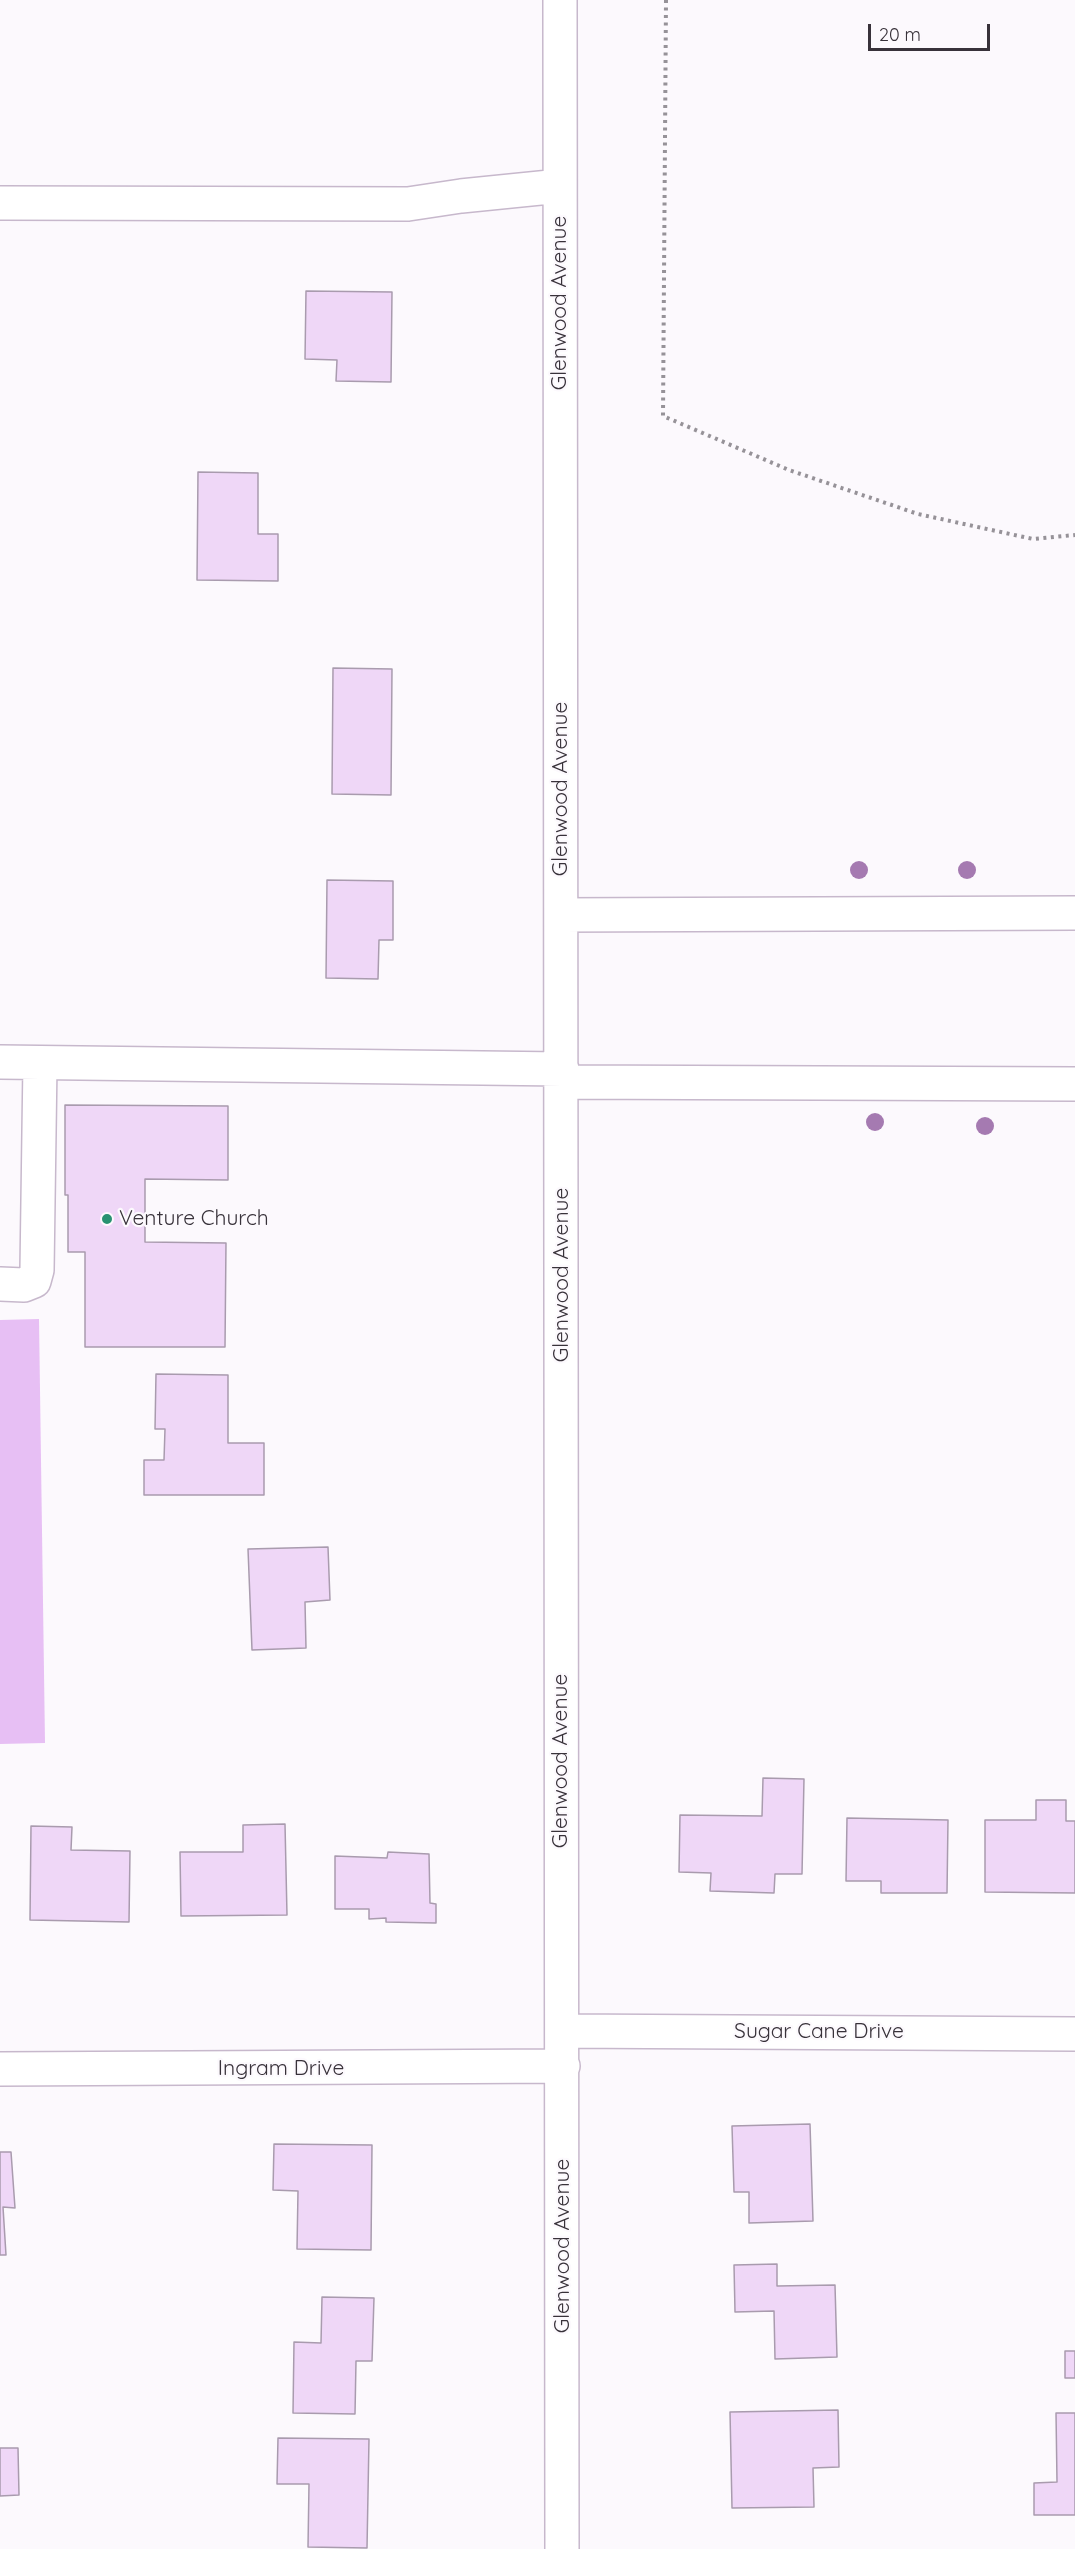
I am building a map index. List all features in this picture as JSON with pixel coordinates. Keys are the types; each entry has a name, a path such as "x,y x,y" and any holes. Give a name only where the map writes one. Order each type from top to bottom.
{"street":[{"name":"Glenwood Avenue","path":"560,0 562,2549"},
{"path":"0,203 408,204 560,186"},
{"path":"561,915 1075,913"},
{"path":"0,1062 562,1076 1075,1084"},
{"path":"0,1284 24,1285 34,1281 37,1270 40,1063"},
{"name":"Sugar Cane Drive","path":"563,2031 1075,2034"},
{"name":"Ingram Drive","path":"0,2069 563,2067"}],"path":[{"path":"666,0 663,416 789,470 918,514 1033,539 1075,536"}],"shaded area":[{"path":"39,1319 45,1743 0,1744 0,1320"}],"building":[{"path":"306,291 392,292 391,382 336,381 337,360 305,359"},
{"path":"198,472 258,473 258,534 278,534 278,581 197,580"},
{"path":"333,668 392,669 391,795 332,794"},
{"path":"327,880 393,881 393,940 379,940 378,979 326,978"},
{"name":"Venture Church","path":"65,1105 228,1106 228,1180 145,1179 145,1242 226,1243 225,1347 85,1347 85,1252 68,1252 68,1195 65,1195"},
{"path":"156,1374 228,1375 228,1443 264,1443 264,1495 144,1495 144,1460 164,1460 165,1429 155,1429"},
{"path":"328,1547 330,1600 305,1602 306,1648 252,1650 248,1549"},
{"path":"763,1778 804,1779 802,1874 775,1874 774,1893 710,1891 711,1873 679,1872 680,1815 762,1816"},
{"path":"1036,1800 1066,1800 1066,1821 1075,1821 1075,1893 985,1892 985,1820 1036,1820"},
{"path":"847,1818 948,1820 947,1893 881,1893 881,1881 846,1881"},
{"path":"285,1824 287,1915 181,1916 180,1852 243,1852 243,1825"},
{"path":"31,1826 72,1827 71,1850 130,1851 129,1922 30,1920"},
{"path":"388,1852 429,1854 430,1903 436,1904 436,1923 386,1922 386,1918 369,1919 369,1909 335,1909 335,1856 387,1858"},
{"path":"810,2124 813,2221 749,2223 749,2192 734,2192 732,2126"},
{"path":"274,2144 372,2145 371,2250 297,2249 298,2191 273,2190"},
{"path":"0,2152 11,2152 15,2208 3,2207 6,2255 0,2255"},
{"path":"777,2264 777,2286 835,2285 837,2357 775,2359 774,2311 735,2312 734,2265"},
{"path":"322,2297 374,2298 372,2361 356,2361 355,2414 293,2413 294,2342 321,2343"},
{"path":"1065,2351 1075,2351 1075,2378 1065,2378"},
{"path":"838,2410 839,2467 813,2468 814,2507 732,2508 730,2412"},
{"path":"1056,2413 1075,2413 1075,2515 1034,2515 1034,2483 1057,2482"},
{"path":"278,2438 369,2439 367,2548 308,2547 309,2484 277,2484"},
{"path":"0,2448 18,2448 19,2495 0,2496"}],"place":[{"name":"Venture Church","path":"107,1219"}]}
